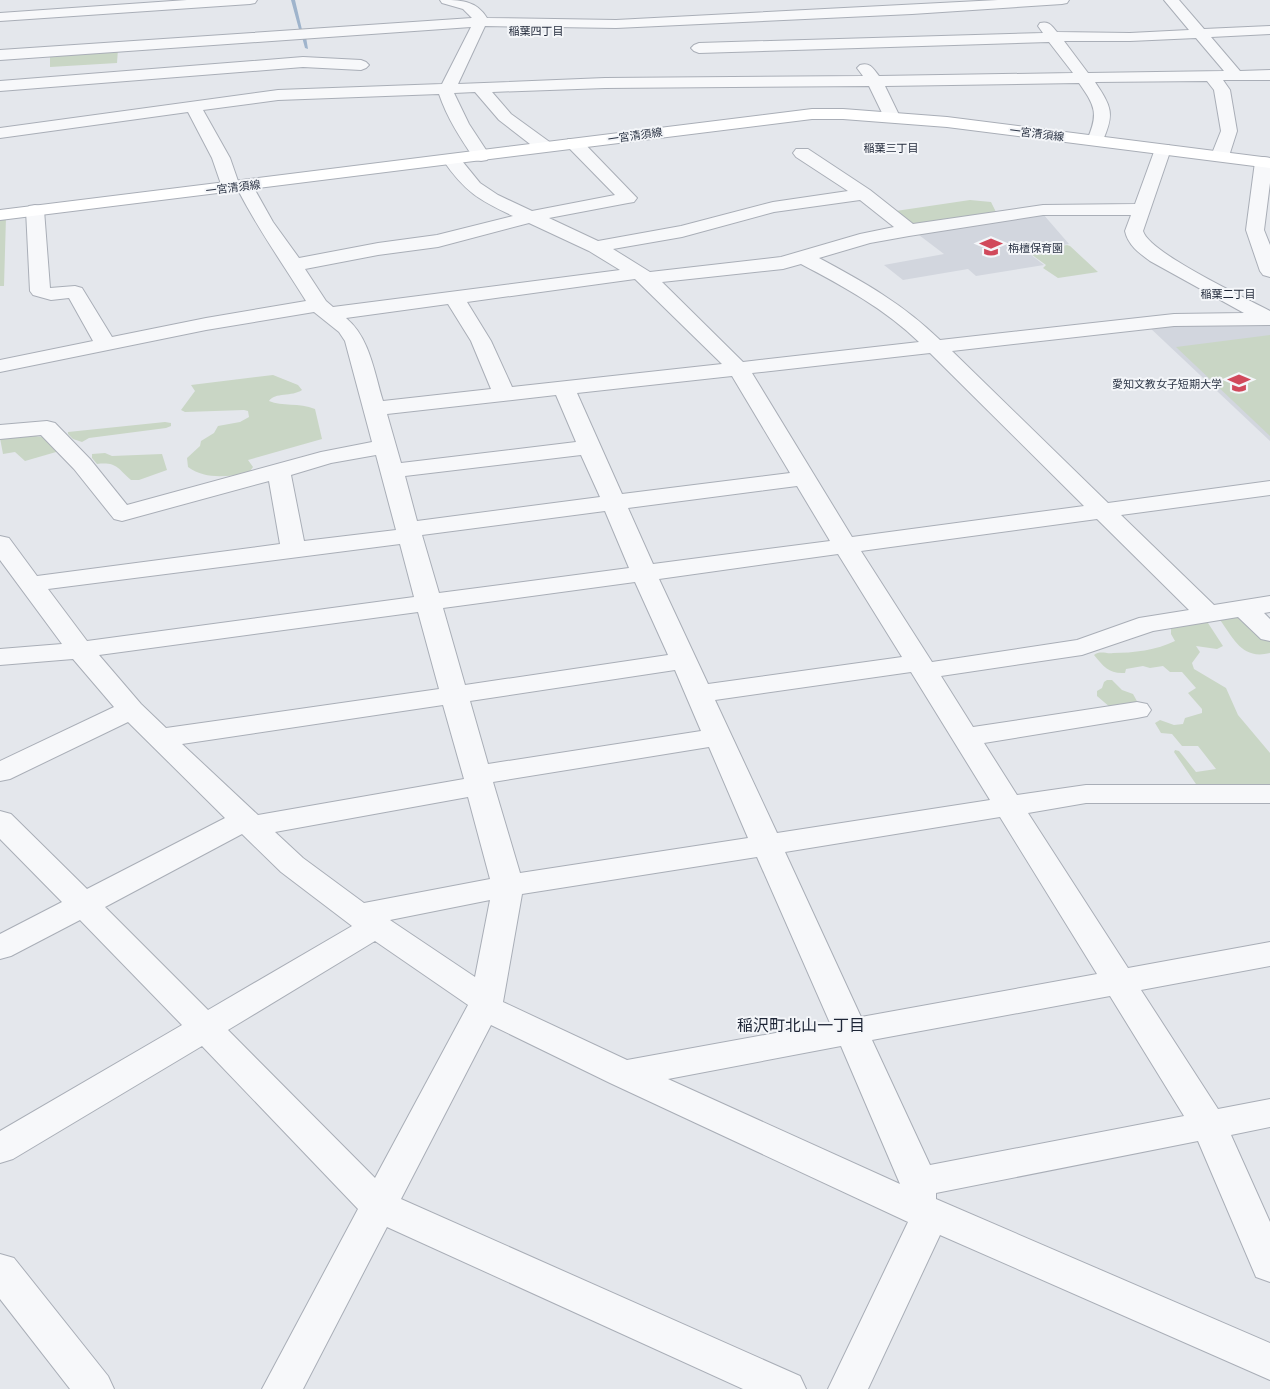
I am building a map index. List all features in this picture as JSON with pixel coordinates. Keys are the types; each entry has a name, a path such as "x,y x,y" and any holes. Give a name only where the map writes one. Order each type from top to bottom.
{"main road":[{"name":"一宮清須線","path":"0,215 812,114 892,117 1095,140 1267,163"}],"street":[{"path":"0,17 53,13 52,28 174,19 172,3 250,0"},
{"path":"448,0 472,7 478,14 480,22 446,89 451,108 463,131 481,156"},
{"path":"901,0 912,10"},
{"path":"0,55 47,52 176,36 480,22 617,24 912,10 1062,0"},
{"path":"1171,0 1236,76"},
{"path":"1026,2 1084,78 1103,109 1101,126 1095,140"},
{"path":"826,14 845,44 875,81 892,117"},
{"path":"699,48 1052,36 1200,34 1270,30"},
{"path":"176,36 187,92 220,158 237,186 323,309 346,328 355,341 508,886 485,1004 282,1389"},
{"path":"47,52 47,81"},
{"path":"0,133 187,92 303,62 361,65"},
{"path":"0,86 47,81 187,92 278,95 605,83 1270,75"},
{"path":"1212,76 1222,90 1229,131 1220,156"},
{"path":"480,88 505,117 544,147"},
{"path":"294,265 438,240 532,216 628,198 574,143"},
{"path":"1163,149 1134,231 1135,238 1157,257 1270,320"},
{"path":"802,152 864,194 909,230"},
{"path":"452,160 474,186 492,199 596,247 643,276 738,368 846,547 1209,1125 1270,1266"},
{"path":"1267,163 1255,230 1270,271"},
{"path":"596,247 682,231 773,207 864,194"},
{"path":"35,210 40,291 51,294 75,292 106,344"},
{"path":"0,366 106,344 323,309 783,263 867,238 1043,210 1142,210"},
{"path":"803,257 860,288 909,321 1207,613"},
{"path":"454,297 481,340 504,394"},
{"path":"374,409 1174,320 1270,320"},
{"path":"564,388 698,694 851,1031 922,1202 848,1389"},
{"path":"0,432 47,428 82,464 122,514 329,456 385,447"},
{"path":"392,471 589,447"},
{"path":"279,471 293,550"},
{"path":"31,584 293,550 613,503 805,478"},
{"path":"0,657 80,650 430,604 1270,488"},
{"path":"0,542 80,650 131,710 292,865 485,1004 622,1074 922,1202 1270,1362"},
{"path":"698,694 1082,648 1148,624 1270,604"},
{"path":"1244,608 1270,633"},
{"path":"161,738 684,661"},
{"path":"0,772 131,710"},
{"path":"966,737 1137,710"},
{"path":"0,948 248,823 718,737"},
{"path":"0,1149 204,1027 368,920 508,886 1086,794 1270,794"},
{"path":"0,821 84,904 379,1206 786,1389"},
{"path":"622,1074 1270,954"},
{"path":"922,1202 1209,1125 1270,1113"},
{"path":"0,1270 94,1389"}],"shaded area":[{"name":"栴檀保育園","path":"1043,214 1069,244 1026,251 1044,265 976,276 968,269 903,280 884,265 944,254 915,232"},
{"name":"愛知文教女子短期大学","path":"1270,325 1270,441 1148,326"}],"green space":[{"path":"118,49 117,63 50,67 50,54"},
{"path":"970,200 991,202 997,214 908,226 889,212"},
{"path":"6,217 4,286 0,286 0,219"},
{"path":"1067,245 1098,272 1058,278 1043,268 1046,265 1028,252"},
{"name":"愛知文教女子短期大学","path":"1270,335 1270,436 1176,347"},
{"path":"273,375 298,385 302,390 275,396 269,401 315,409 322,439 248,460 253,467 248,474 209,475 202,474 188,467 187,458 200,446 201,441 214,433 218,426 240,422 249,417 248,411 244,410 185,412 181,410 195,391 191,385"},
{"path":"165,422 171,423 171,426 89,438 82,442 73,439 68,434 68,432"},
{"path":"35,436 51,438 63,450 25,461 15,452 3,454 0,438"},
{"path":"105,453 112,456 162,454 167,470 139,480 131,480 113,465 97,464 92,458 92,454"},
{"path":"1242,616 1270,641 1270,653 1260,654 1246,651 1235,641 1220,620 1222,618"},
{"path":"1194,621 1208,623 1223,646 1217,649 1196,646 1200,652 1192,663 1194,669 1226,688 1238,715 1270,753 1270,789 1198,787 1174,752 1175,750 1179,751 1196,772 1216,769 1198,746 1182,746 1172,734 1161,733 1155,723 1160,720 1174,725 1183,724 1185,718 1202,713 1202,709 1188,693 1196,688 1182,672 1170,672 1163,666 1150,668 1143,666 1126,669 1125,673 1119,673 1111,671 1104,666 1094,655 1101,652 1137,652 1161,647 1175,641 1171,634 1171,628"},
{"path":"1107,680 1112,680 1122,690 1133,694 1138,703 1111,708 1097,696 1097,691 1102,688"}],"waterway":[{"path":"293,0 302,33"},
{"path":"304,37 307,48"}],"place":[{"name":"栴檀保育園","path":"991,247"},
{"name":"愛知文教女子短期大学","path":"1239,383"}],"district":[{"name":"稲葉四丁目","path":"536,30"},
{"name":"稲葉三丁目","path":"891,147"},
{"name":"稲葉二丁目","path":"1228,293"},
{"name":"稲沢町北山一丁目","path":"801,1024"}]}
